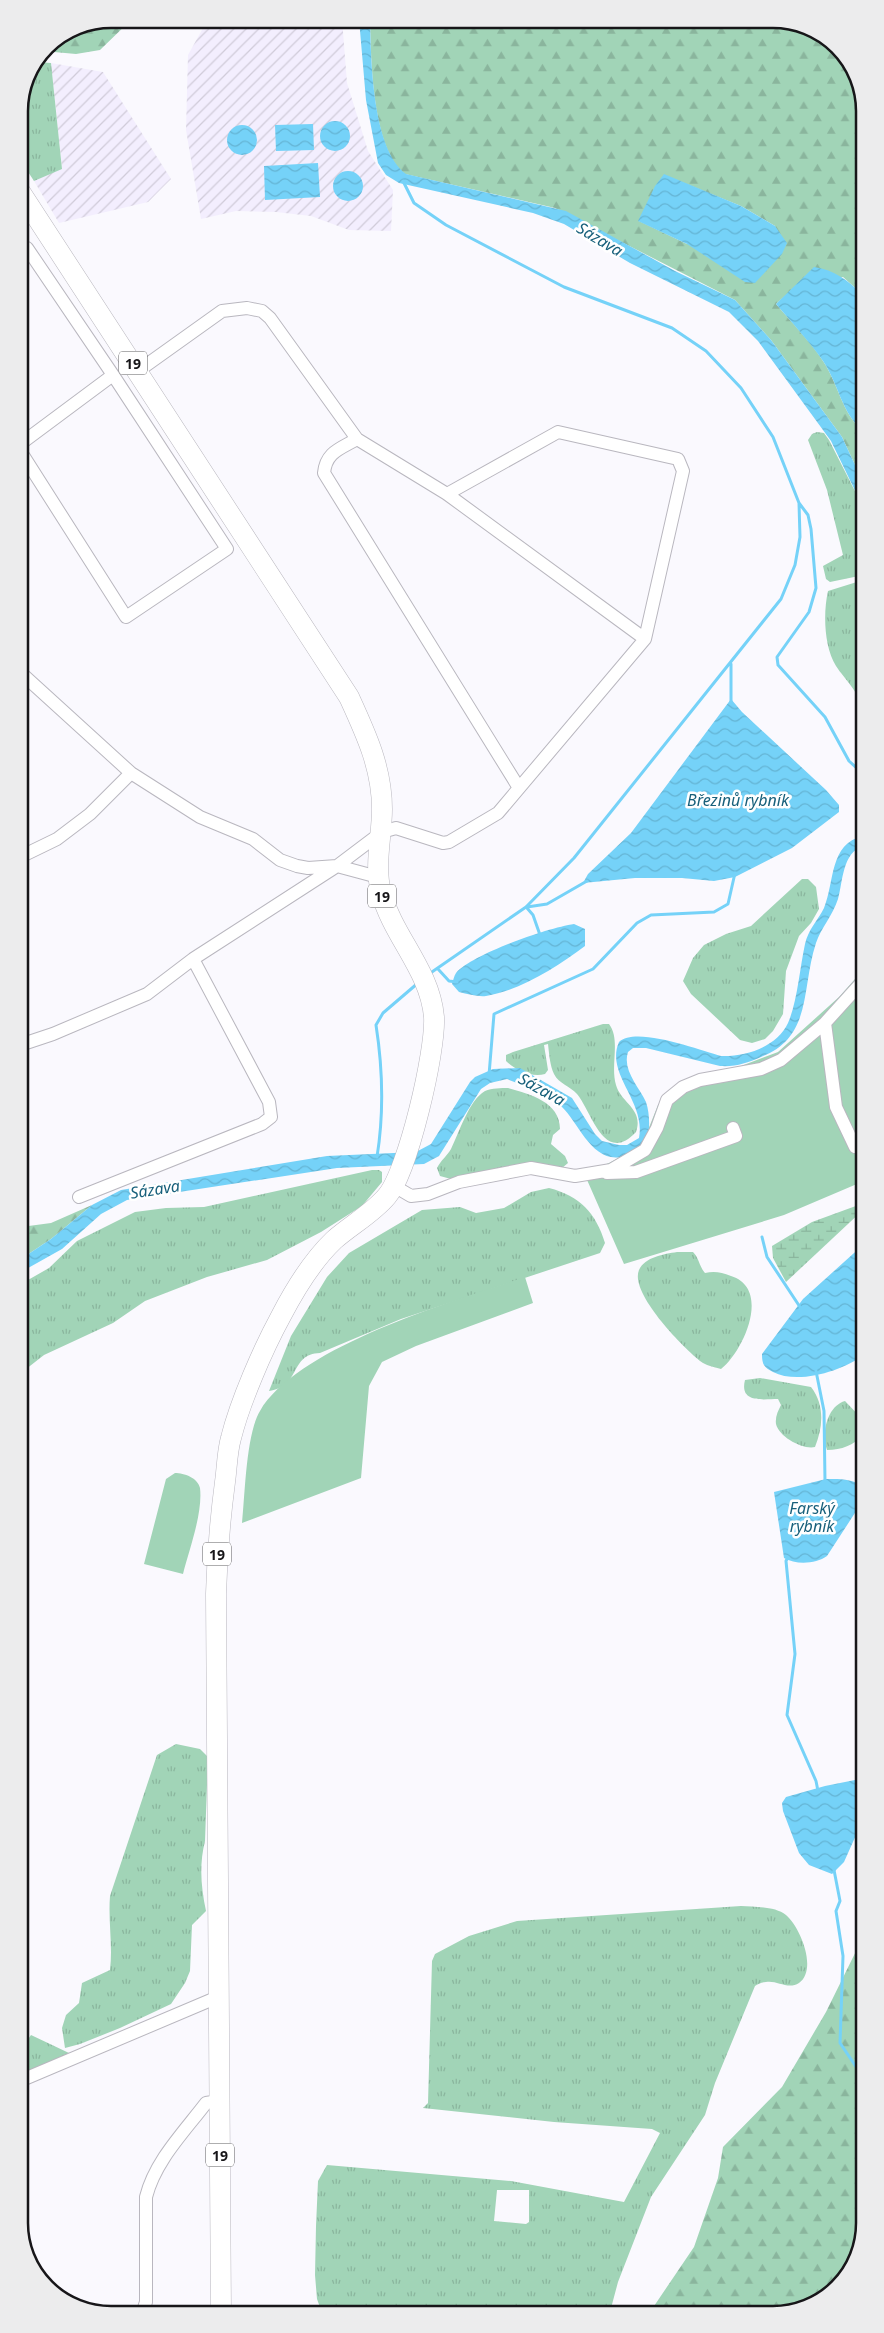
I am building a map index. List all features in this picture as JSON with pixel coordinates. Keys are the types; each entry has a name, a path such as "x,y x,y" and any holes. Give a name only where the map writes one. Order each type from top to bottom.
{"main road":[{"name":"19","path":"28,204 349,698 364,730 377,767 382,792 382,832 378,877 382,894 395,925 424,978 432,999 434,1021 433,1049 401,1168 385,1199 334,1240 320,1254 303,1279 280,1317 251,1383 230,1439 217,1553 216,1594 221,2305"}],"street":[{"path":"28,249 113,375 227,550 126,617 28,463"},
{"path":"138,371 222,311 247,308 262,311 270,318 357,439 447,494 645,639"},
{"path":"28,438 113,375"},
{"path":"28,1042 53,1034 147,994 193,959 337,866 382,832 396,828 443,843 449,842 498,813 645,639 683,471 678,459 558,432 447,494"},
{"path":"357,439 329,456 325,463 324,473 519,788"},
{"path":"28,679 131,773 200,817 253,840 280,860 308,868 337,866 378,877"},
{"path":"28,853 57,839 90,814 131,773"},
{"path":"79,1197 262,1124 271,1117 269,1102 193,959"},
{"path":"600,1173 611,1170 645,1150 657,1128 667,1100 683,1087 700,1080 761,1069 781,1060 825,1023 856,989"},
{"path":"825,1023 836,1107 855,1147"},
{"path":"401,1168 411,1196 428,1194 459,1182 531,1168 575,1176 636,1172 736,1136 733,1128"},
{"path":"28,2077 218,1996"},
{"path":"145,2305 146,2197 150,2182 166,2154 206,2103 219,2101"}],"shaded area":[{"path":"203,28 343,28 347,83 368,151 393,190 391,231 349,230 311,216 276,212 236,211 201,219 186,130 188,55"},
{"path":"51,63 103,72 171,179 148,202 59,223 34,181 62,168"}],"green space":[{"path":"123,28 100,50 76,54 52,52 64,41 79,34 94,29"},
{"path":"370,28 779,28 790,29 820,41 836,56 845,69 854,89 856,100 856,289 843,277 787,294 776,304 807,339 823,361 845,407 856,424 856,467 842,437 771,340 735,300 555,208 405,174 394,162 386,145 380,125 373,79","holes":["664,175 741,206 775,226 687,244 639,221"]},
{"path":"51,63 62,169 34,181 28,172 29,94 41,64"},
{"path":"817,432 824,433 856,493 856,577 830,582 826,579 823,566 843,555 827,490 808,440 812,434"},
{"path":"856,582 856,693 836,666 829,649 825,619 828,591"},
{"path":"802,879 808,879 816,887 819,909 811,923 799,936 786,971 783,1014 773,1031 765,1039 752,1043 740,1040 691,994 683,981 693,958 704,945 726,934 751,926"},
{"path":"856,978 856,1184 784,1215 624,1264 584,1173 609,1163 642,1145 658,1105 684,1080 741,1066 778,1052 839,997"},
{"path":"603,1024 609,1024 614,1037 614,1077 616,1085 622,1097 635,1112 638,1124 636,1132 625,1141 615,1143 607,1140 600,1132 577,1094 556,1077 550,1059 548,1044 544,1045 548,1070 545,1074 535,1075 524,1072 506,1061 506,1055 513,1052"},
{"path":"508,1088 534,1096 555,1112 559,1120 560,1129 553,1135 551,1144 565,1156 568,1163 562,1168 451,1179 440,1176 437,1168 451,1149 469,1109 479,1095 485,1091"},
{"path":"372,1170 382,1172 382,1182 362,1206 321,1232 267,1260 207,1277 145,1301 113,1323 44,1355 28,1368 28,1280 49,1268 77,1241 135,1212 166,1208 204,1207"},
{"path":"549,1188 560,1191 578,1201 592,1215 605,1243 600,1253 401,1319 320,1353 310,1355 299,1364 287,1383 269,1391 291,1336 327,1277 349,1253 422,1210 460,1207 476,1213 504,1208 531,1192"},
{"path":"92,1205 51,1239 28,1254 28,1226 51,1223"},
{"path":"856,1206 856,1216 786,1282 773,1258 772,1246 812,1222"},
{"path":"677,1252 693,1252 705,1273 718,1272 731,1276 743,1283 750,1294 752,1307 745,1336 738,1349 721,1369 703,1363 684,1346 660,1320 642,1292 638,1280 639,1270 642,1266 655,1257"},
{"path":"525,1277 533,1303 416,1346 382,1362 369,1386 361,1478 242,1523 249,1449 255,1421 260,1411 279,1388 307,1366 342,1346 420,1313"},
{"path":"760,1378 811,1387 816,1394 821,1409 820,1432 815,1447 792,1442 778,1429 776,1419 781,1405 778,1399 754,1399 749,1397 744,1388 745,1380"},
{"path":"845,1401 856,1413 856,1442 838,1449 827,1450 825,1429 827,1421 830,1414 839,1404"},
{"path":"175,1473 197,1481 200,1488 198,1520 183,1574 144,1564 166,1479"},
{"path":"176,1744 200,1749 208,1757 205,1841 201,1867 206,1911 192,1925 190,1971 185,1983 171,2004 120,2028 65,2048 62,2028 66,2015 79,2003 82,1983 110,1970 110,1896 157,1755"},
{"path":"741,1906 770,1908 786,1915 797,1929 805,1948 807,1968 804,1977 795,1985 770,1982 755,1986 715,2083 705,2115 651,2197 618,2282 612,2306 319,2305 315,2275 318,2181 327,2165 511,2181 624,2202 660,2133 652,2129 554,2122 423,2108 428,2103 432,1961 435,1954 469,1936 517,1921","holes":["497,2190 529,2190 529,2222 526,2224 494,2221"]},
{"path":"856,1951 856,2223 855,2239 845,2264 839,2273 820,2292 795,2303 774,2306 654,2306 694,2247 718,2178 723,2147 782,2087 826,2012"},
{"path":"31,2035 69,2053 28,2072 28,2039"}],"water":[{"name":"Sázava","path":"360,28 370,28 376,102 386,145 395,162 406,174 566,211 675,271 735,300 771,340 842,437 856,467 856,493 831,441 758,341 729,312 630,263 564,224 533,213 399,183 386,175 378,163 366,100"},
{"path":"335,121 346,125 350,136 346,147 335,151 324,147 320,136 324,125"},
{"path":"313,124 314,150 276,151 275,125"},
{"path":"242,125 253,129 257,140 253,151 242,155 231,151 227,140 231,129"},
{"path":"318,163 320,197 265,200 264,166"},
{"path":"348,171 359,175 363,186 359,197 348,201 337,197 333,186 337,175"},
{"path":"664,174 741,206 775,226 787,243 782,254 755,283 745,282 687,244 638,221 655,186"},
{"path":"814,267 840,276 856,289 856,424 845,407 823,361 776,304"},
{"name":"Březinů rybník","path":"731,699 742,712 826,790 839,805 839,812 792,848 735,877 714,881 682,878 635,878 583,883 588,874 631,833"},
{"name":"Sázava","path":"856,839 856,850 847,861 836,905 816,943 802,1009 797,1024 789,1037 778,1048 761,1057 736,1065 726,1066 646,1048 633,1048 628,1052 627,1065 646,1102 649,1132 647,1141 628,1155 614,1157 604,1155 595,1149 557,1103 507,1079 490,1083 481,1089 439,1156 424,1164 337,1168 127,1200 101,1214 62,1249 28,1268 28,1254 51,1239 92,1205 121,1190 327,1156 416,1152 431,1144 470,1082 475,1077 493,1069 520,1068 572,1098 595,1134 602,1141 627,1145 639,1138 640,1125 637,1112 617,1065 616,1054 619,1042 627,1038 653,1038 721,1056 730,1056 759,1049 776,1038 783,1031 791,1015 806,939 824,908 839,855 852,840"},
{"path":"574,924 585,929 585,946 538,977 512,989 486,996 459,992 452,984 456,973 494,950 529,936"},
{"path":"856,1251 856,1360 832,1371 807,1377 783,1376 767,1369 763,1363 762,1354 803,1299"},
{"name":"Farský rybník","path":"826,1479 855,1482 856,1511 827,1556 817,1561 806,1563 794,1562 784,1558 774,1492"},
{"path":"856,1780 856,1835 844,1862 832,1874 809,1865 799,1853 783,1811 782,1803 786,1797"}],"waterway":[{"path":"403,181 414,203 446,225 564,287 672,328 706,351 741,388 773,437 799,503 800,537 795,565 781,599 574,858 526,907 429,974"},
{"path":"799,503 808,515 811,529 816,588 809,612 777,657 778,665 825,717 849,761 856,768"},
{"path":"731,664 731,703"},
{"path":"489,1075 494,1014 593,969 637,923 651,915 714,912 728,904 735,873"},
{"path":"527,907 547,904 587,881"},
{"path":"527,908 533,915 540,935"},
{"path":"438,969 449,981 457,982"},
{"path":"377,1157 382,1091 376,1025 383,1013 418,983"},
{"path":"762,1237 767,1257 800,1307"},
{"path":"816,1371 824,1411 825,1482"},
{"path":"788,1557 786,1561 795,1654 787,1715 816,1781 818,1791"},
{"path":"834,1870 840,1901 836,1911 843,1956 840,2043 856,2067"}]}
